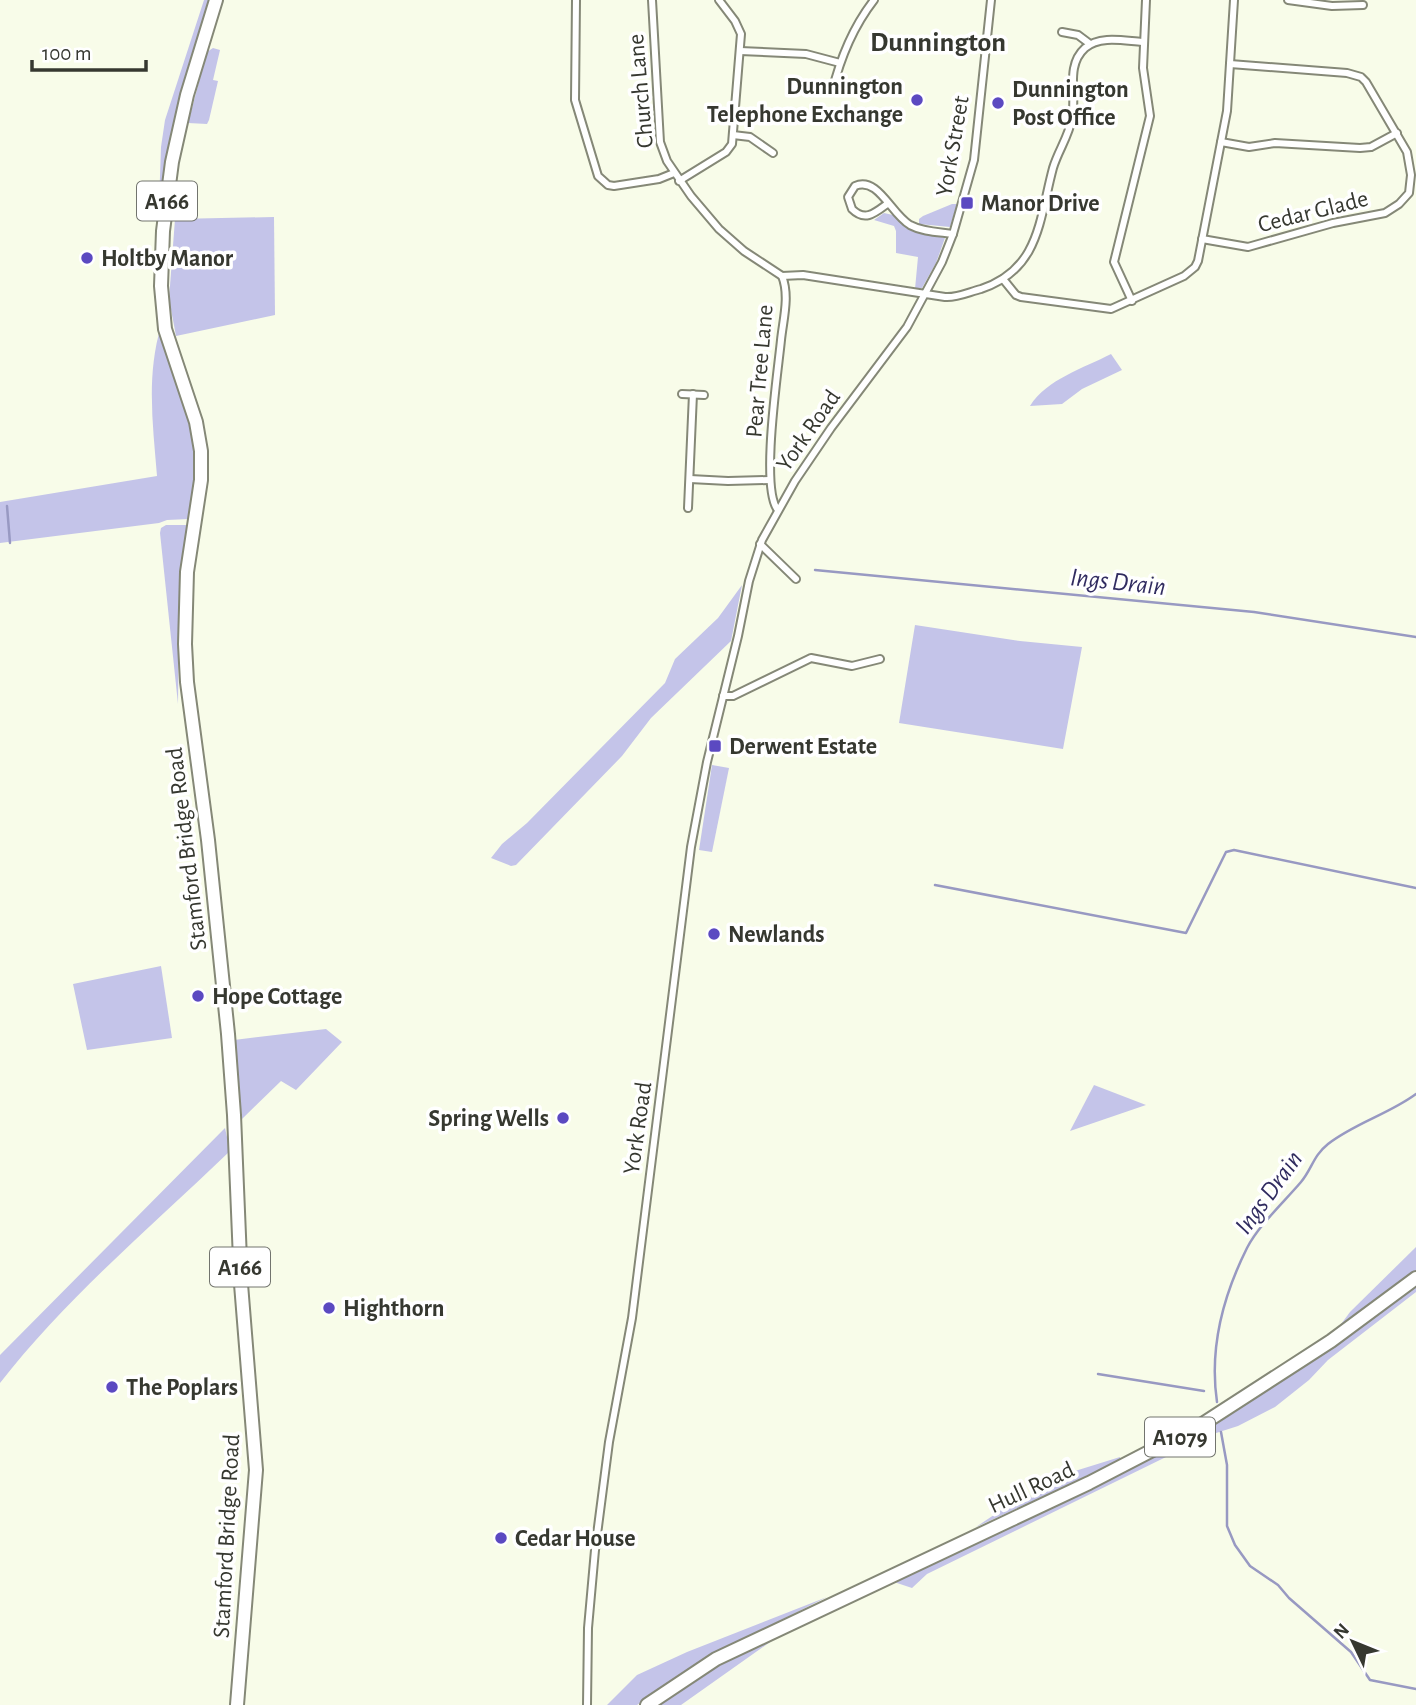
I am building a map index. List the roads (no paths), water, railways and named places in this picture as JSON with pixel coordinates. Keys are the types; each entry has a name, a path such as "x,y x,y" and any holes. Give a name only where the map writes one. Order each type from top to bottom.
{"highway":[{"name":"Stamford Bridge Road","path":"216,0 187,95 172,162 163,231 161,286 165,329 196,422 201,451 201,480 187,572 186,670 208,840 229,1047 241,1284 256,1470 237,1705"},
{"name":"Hull Road","path":"647,1705 716,1659 1089,1483 1201,1425 1332,1340 1416,1278"}],"street":[{"path":"576,0 575,100 598,176 608,185 614,186 659,179 674,173"},
{"name":"Church Lane","path":"652,0 660,142 667,161 679,181 719,229 744,251 782,276"},
{"path":"679,181 730,149 740,51 739,27 719,0"},
{"path":"832,92 840,63 858,23 874,0"},
{"name":"York Street","path":"927,293 953,234 974,160 991,0"},
{"path":"1132,301 1114,262 1150,117 1142,41 1146,0"},
{"path":"1003,279 1016,295 1021,297 1101,309 1119,307 1190,272 1198,261 1229,95 1234,0"},
{"path":"1288,0 1332,6 1363,5"},
{"path":"1062,32 1079,35 1090,44"},
{"path":"782,276 803,275 952,298 1003,279 1021,264 1030,248 1054,166 1072,118 1074,64 1090,44 1106,40 1142,41"},
{"path":"740,51 806,54 840,63"},
{"name":"Cedar Glade","path":"1202,239 1257,246 1334,223 1385,212 1405,198 1413,187 1410,160 1366,82 1355,75 1230,64"},
{"path":"1221,142 1249,147 1275,143 1360,148 1397,134"},
{"path":"733,135 750,137 773,153"},
{"path":"887,204 869,216 863,216 852,209 848,197 855,186 867,184 880,193 887,204 913,226 953,234"},
{"name":"Pear Tree Lane","path":"778,510 773,502 769,480 785,307 785,284 782,276"},
{"name":"York Road","path":"587,1705 588,1628 609,1441 632,1318 688,870 698,809 753,565 778,510 809,459 908,327 927,293"},
{"path":"682,394 704,395"},
{"path":"688,508 693,394"},
{"path":"690,478 769,480"},
{"path":"761,544 796,579"},
{"path":"723,696 733,696 811,658 852,666 880,659"}],"waterway":[{"path":"7,506 10,543"},
{"name":"Ings Drain","path":"815,570 1254,612 1416,637"},
{"path":"935,885 1186,933 1226,852 1234,850 1416,888"},
{"name":"Ings Drain","path":"1217,1402 1215,1362 1220,1323 1238,1266 1252,1240 1301,1182 1319,1153 1328,1144 1416,1094"},
{"path":"1098,1374 1204,1391"},
{"name":"Ings Drain","path":"1221,1432 1227,1465 1227,1526 1235,1545 1250,1566 1278,1585 1289,1598 1351,1652 1370,1680 1416,1689"}],"place":[{"name":"Dunnington Telephone Exchange","path":"917,100"},
{"name":"Dunnington Post Office","path":"998,103"},
{"name":"Manor Drive","path":"967,203"},
{"name":"Holtby Manor","path":"87,258"},
{"name":"Derwent Estate","path":"715,746"},
{"name":"Newlands","path":"714,934"},
{"name":"Hope Cottage","path":"198,996"},
{"name":"Spring Wells","path":"563,1118"},
{"name":"Highthorn","path":"329,1308"},
{"name":"The Poplars","path":"112,1387"},
{"name":"Cedar House","path":"501,1538"}],"district":[{"name":"Dunnington","path":"938,41"}]}
